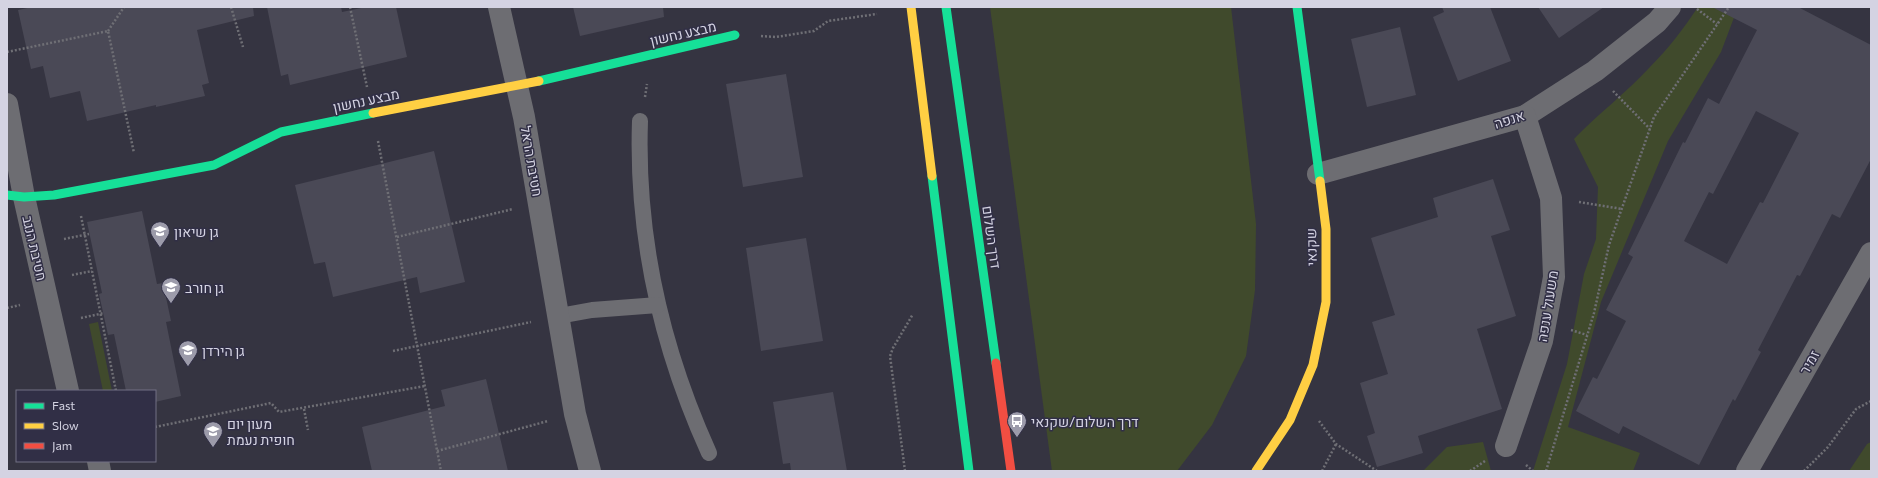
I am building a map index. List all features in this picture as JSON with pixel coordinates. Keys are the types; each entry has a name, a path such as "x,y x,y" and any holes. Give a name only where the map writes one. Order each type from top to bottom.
{"street":[{"name":"חטיבת הראל","path":"499,7 524,118 575,414 590,471"},
{"path":"911,7 969,471"},
{"name":"דרך השלום","path":"946,7 1011,471"},
{"name":"שקנאי","path":"1256,471 1290,420 1313,365 1326,302 1326,229 1297,7"},
{"name":"אנפה","path":"1318,174 1524,116 1595,71 1656,22 1670,7"},
{"name":"מבצע נחשון","path":"16,196 54,195 214,165 281,132 516,86 735,35"},
{"name":"חטיבת הנגב","path":"7,104 16,196 68,390"},
{"name":"משעול ענפה","path":"1506,446 1542,341 1554,277 1550,198 1524,116"},
{"name":"זמיר","path":"1747,471 1871,253"},
{"name":"חטיבת הראל","path":"575,414 576,471"}],"lane":[{"path":"640,121 639,159 641,195 650,268 666,342 692,416 709,453"},
{"path":"559,316 592,310 658,305"}],"path":[{"path":"7,52 108,31 124,7"},
{"path":"231,7 244,47"},
{"path":"350,7 397,238 440,471"},
{"path":"1694,7 1717,24"},
{"path":"1546,471 1594,313 1609,245 1654,117 1729,7"},
{"path":"776,37 814,31 828,21 877,14"},
{"path":"108,31 139,179"},
{"path":"640,121 653,54"},
{"path":"1595,71 1650,129"},
{"path":"1550,198 1622,209"},
{"path":"397,238 539,203"},
{"path":"81,215 102,314 116,390"},
{"path":"64,239 89,234"},
{"path":"72,275 92,271"},
{"path":"81,318 102,314"},
{"path":"905,471 890,356 893,348 913,314"},
{"path":"393,352 559,316"},
{"path":"156,427 272,403 279,412 304,409 425,386"},
{"path":"1804,471 1828,447 1856,409 1871,401"},
{"path":"304,409 308,430"},
{"path":"437,451 575,414"},
{"path":"1322,471 1336,444 1377,471"}],"green space":[{"path":"990,7 1231,7 1256,224 1255,290 1246,356 1212,425 1177,471 1052,471"},
{"path":"1698,7 1738,7 1721,52 1668,141 1601,302 1568,427 1640,453 1633,471 1533,471 1567,364 1584,274 1596,239 1598,187 1574,139 1657,60 1676,38"},
{"path":"98,322 112,390 103,390 89,324"},
{"path":"1483,442 1491,471 1423,471 1447,447"},
{"path":"1871,442 1871,471 1849,471 1867,444"}],"building":[{"path":"32,7 253,7 254,16 197,30 209,83 202,85 205,96 156,107 156,105 87,121 80,91 50,98 43,66 31,69 18,10"},
{"path":"267,7 341,7 342,12 366,7 396,7 407,57 290,85 288,74 281,76"},
{"path":"573,7 663,7 664,17 580,36"},
{"path":"1442,7 1490,7 1511,61 1458,81 1433,17 1444,12"},
{"path":"1538,7 1604,7 1559,38"},
{"path":"1712,7 1798,7 1871,45 1871,159 1840,218 1832,214 1800,276 1797,275 1758,350 1761,352 1735,401 1733,399 1699,465 1623,426 1619,434 1576,411 1593,377 1597,379 1626,321 1606,310 1633,257 1628,254 1683,142 1685,143 1708,98 1719,104 1757,30","holes":["1756,111 1799,133 1763,203 1760,202 1727,264 1684,241 1709,192 1713,194"]},
{"path":"1400,27 1416,95 1367,107 1351,39"},
{"path":"786,74 803,177 743,187 726,84"},
{"path":"434,151 465,282 420,293 417,277 333,297 325,262 314,264 295,185"},
{"path":"1493,179 1510,230 1491,236 1516,316 1477,329 1502,409 1418,436 1423,453 1377,467 1367,436 1375,433 1360,383 1388,374 1372,322 1395,315 1371,238 1438,217 1433,198"},
{"path":"142,211 157,284 163,283 171,321 166,322 181,396 156,402 156,390 126,390 114,334 108,335 99,294 102,293 87,222"},
{"path":"806,238 823,341 761,351 746,248"},
{"path":"486,379 508,471 372,471 362,427 445,406 441,390"},
{"path":"833,392 847,471 791,471 790,463 783,464 773,402"}],"traffic: fast":[{"path":"946,7 996,363"},
{"path":"1297,7 1320,181"},
{"path":"539,81 735,35"},
{"path":"7,195 24,197 54,195 214,165 281,132 373,113"},
{"path":"932,176 969,471"}],"traffic: slow":[{"path":"911,7 932,176"},
{"path":"373,113 539,81"},
{"path":"1256,471 1290,420 1313,365 1326,302 1326,229 1320,181"}],"traffic: jam":[{"path":"996,363 1011,471"}],"place":[{"name":"גן שיאון","path":"160,248"},
{"name":"גן חורב","path":"171,304"},
{"name":"גן הירדן","path":"188,367"},
{"name":"דרך השלום/שקנאי","path":"1017,438"},
{"name":"מעון יום חופית נעמת","path":"213,448"}]}
